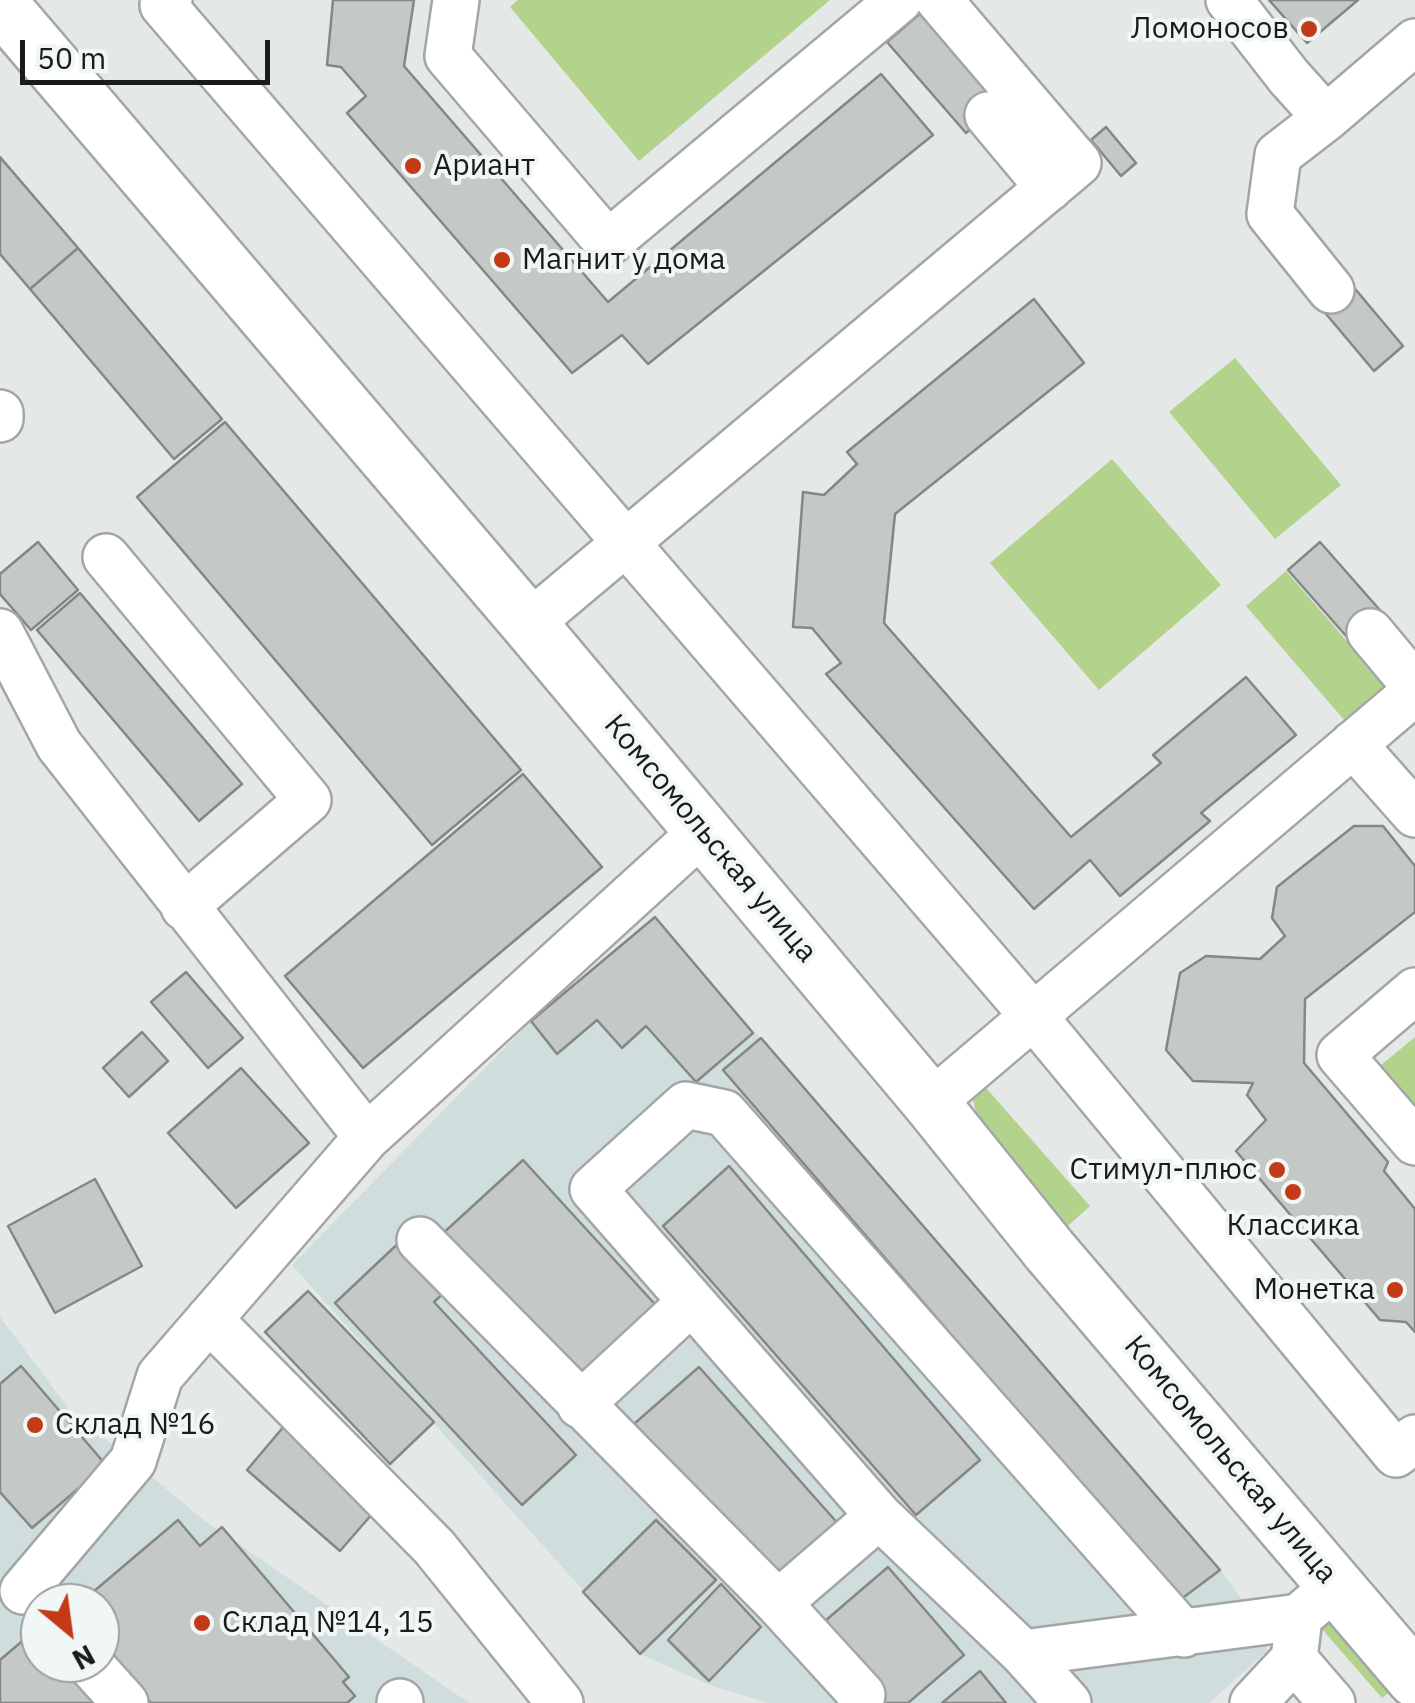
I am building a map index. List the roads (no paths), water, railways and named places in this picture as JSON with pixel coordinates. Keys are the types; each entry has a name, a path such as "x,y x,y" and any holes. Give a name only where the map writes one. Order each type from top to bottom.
{"main road":[{"name":"Комсомольская улица","path":"18,8 1050,1250 1310,1620 1406,1649"}],"lane":[{"path":"169,0 164,4 1035,1018 1396,1454 1415,1438"},
{"path":"456,0 448,56 608,243 899,0"},
{"path":"939,0 1064,176"},
{"path":"1229,0 1288,77 1326,118"},
{"path":"1330,290 1270,214 1278,155 1415,42"},
{"path":"988,115 1064,176"},
{"path":"529,624 1064,176"},
{"path":"106,557 308,800 184,908"},
{"path":"0,632 58,746 367,1137"},
{"path":"931,1103 1035,1018 1415,689 1370,632"},
{"path":"1353,744 1415,814"},
{"path":"25,1583 133,1461 160,1376 367,1137 703,831"},
{"path":"1415,991 1340,1054 1415,1142"},
{"path":"1068,1703 1024,1653 880,1516 593,1189 686,1105 724,1113 1184,1634"},
{"path":"420,1240 778,1603 862,1695"},
{"path":"580,1405 690,1303"},
{"path":"209,1319 434,1548 560,1703"},
{"path":"778,1603 880,1516"},
{"path":"1024,1653 1184,1634 1259,1620 1310,1620"},
{"path":"1253,1703 1310,1620"},
{"path":"1310,1620 1332,1703"},
{"path":"107,1683 125,1703"}],"place":[{"name":"Ломоносов","path":"1309,29"},
{"name":"Ариант","path":"413,166"},
{"name":"Магнит у дома","path":"502,260"},
{"name":"Стимул-плюс","path":"1277,1170"},
{"name":"Классика","path":"1293,1192"},
{"name":"Монетка","path":"1395,1290"},
{"name":"Склад №16","path":"35,1425"},
{"name":"Склад №14, 15","path":"202,1623"}]}
